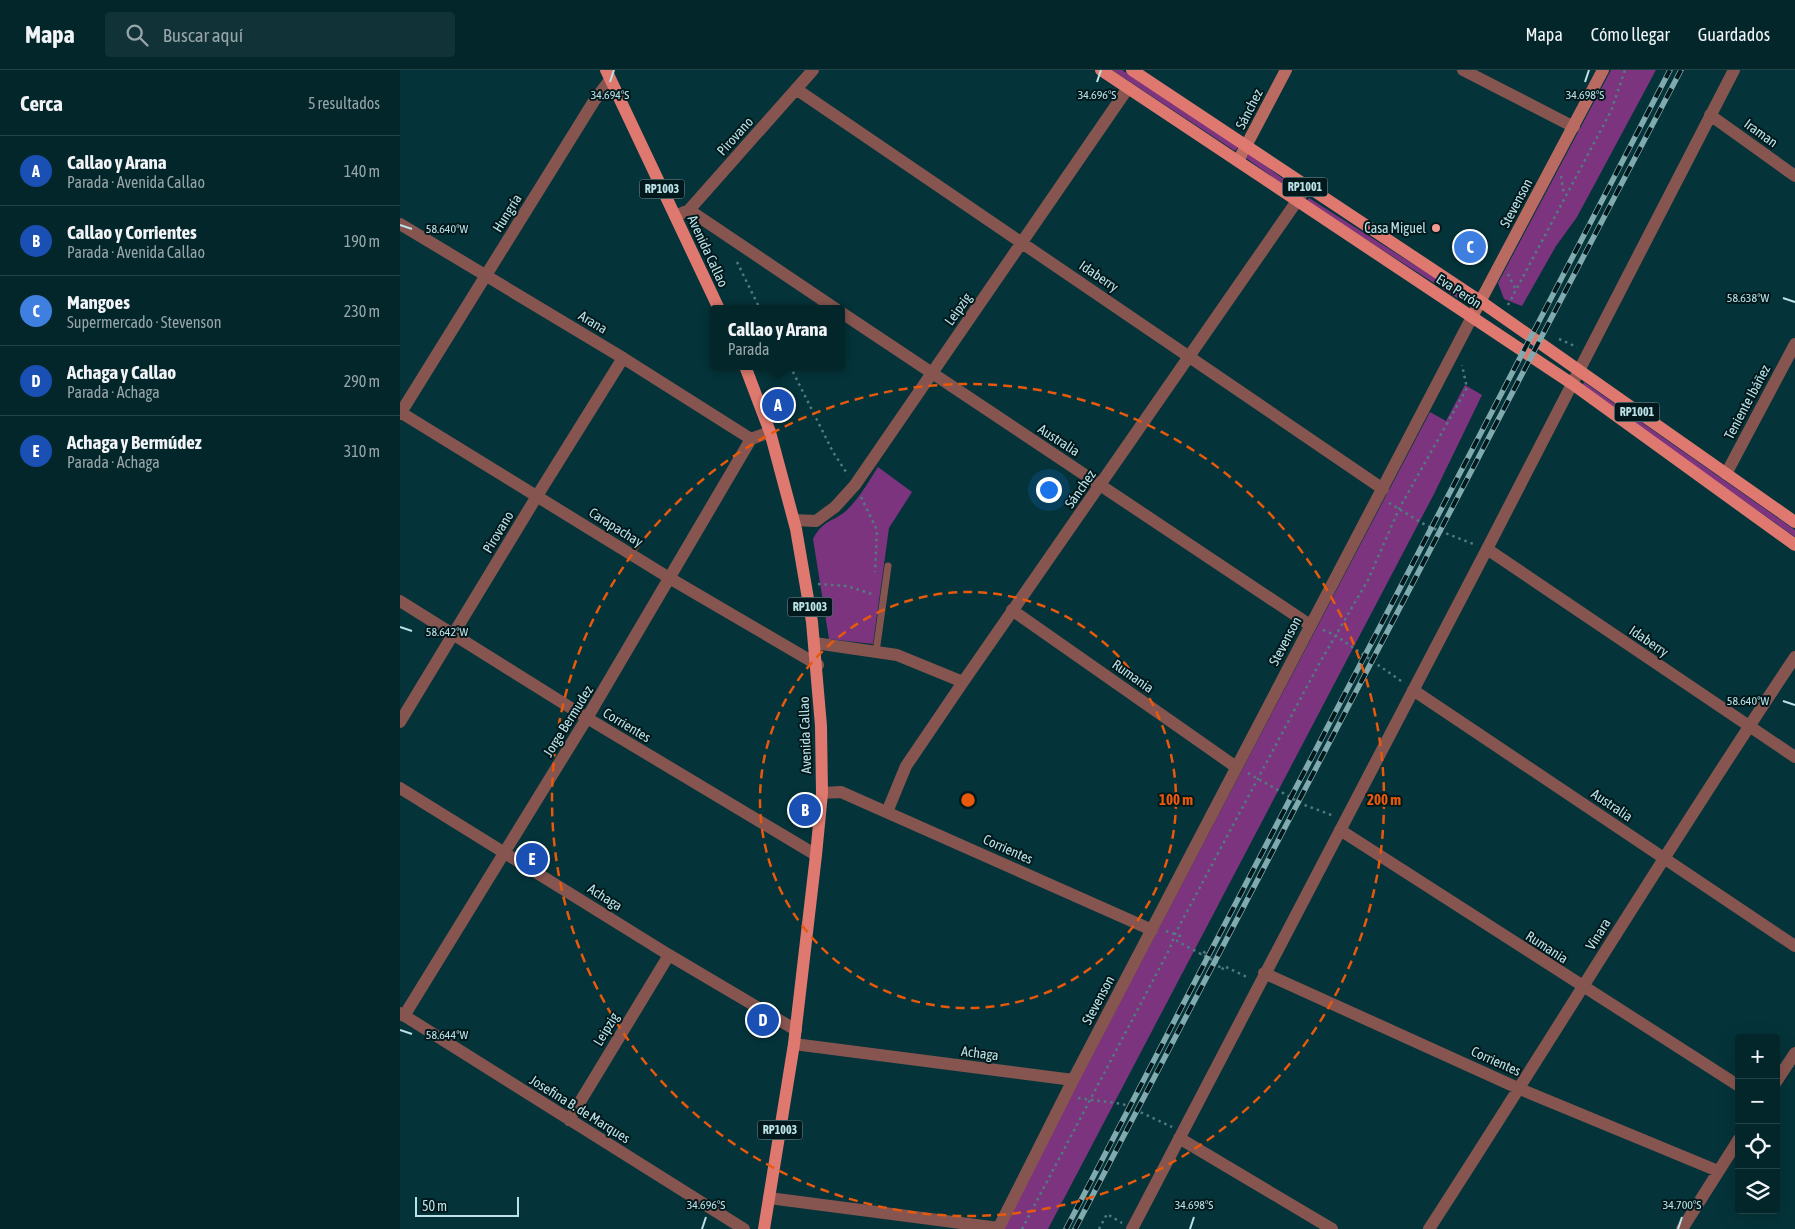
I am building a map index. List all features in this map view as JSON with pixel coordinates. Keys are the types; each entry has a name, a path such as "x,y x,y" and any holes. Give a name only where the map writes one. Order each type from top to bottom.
{"main road":[{"name":"Eva Perón","path":"1101,70 1571,383 1795,545"},
{"name":"Eva Perón","path":"1132,70 1306,188 1480,302 1795,522"},
{"name":"Avenida Callao","path":"608,75 717,305"},
{"name":"Avenida Callao","path":"747,370 770,432 794,520 818,665 822,793 796,1030 764,1229"}],"street":[{"name":"Pirovano","path":"675,216 689,210 813,70"},
{"name":"Sánchez","path":"1238,161 1286,70"},
{"path":"1463,70 1574,127"},
{"name":"Stevenson","path":"998,1229 1073,1080 1310,625 1603,70"},
{"path":"1132,1229 1261,978 1487,549 1734,70"},
{"name":"Hungría","path":"400,413 594,101 608,75"},
{"name":"Leipzig","path":"794,520 816,520 835,507 855,485 1128,88"},
{"name":"Idaberry","path":"796,89 1190,356 1381,493"},
{"name":"Iraman","path":"1710,115 1795,176"},
{"name":"Sánchez","path":"887,812 906,766 1012,610 1101,485 1306,188"},
{"path":"689,210 830,305"},
{"name":"Arana","path":"400,224 624,358 751,439"},
{"name":"Australia","path":"845,315 1310,625"},
{"name":"Teniente Ibáñez","path":"1726,474 1795,344"},
{"name":"Pirovano","path":"400,722 537,496 624,358"},
{"name":"Carapachay","path":"400,413 671,579 818,665"},
{"path":"751,439 770,432"},
{"name":"Jorge Bermudez","path":"402,1015 588,718 671,579 751,439"},
{"name":"Idaberry","path":"1487,549 1795,757"},
{"name":"Corrientes","path":"400,601 588,718 816,855"},
{"name":"Rumania","path":"1012,610 1236,767"},
{"path":"815,643 898,655 963,682"},
{"name":"Vinara","path":"1429,1229 1520,1089 1663,857 1795,657"},
{"name":"Australia","path":"1413,690 1795,946"},
{"name":"Achaga","path":"400,788 669,955 796,1030"},
{"name":"Corrientes","path":"822,793 841,792 1152,930"},
{"name":"Rumania","path":"1342,825 1582,988 1735,1084"},
{"name":"Leipzig","path":"569,1120 669,955"},
{"name":"Corrientes","path":"1261,978 1718,1171"},
{"name":"Josefina B. de Marques","path":"402,1015 744,1229"},
{"name":"Achaga","path":"794,1044 1073,1080"},
{"path":"1778,1079 1795,1053"},
{"path":"1181,1135 1332,1229"},
{"path":"1682,1229 1735,1145"},
{"path":"769,1198 998,1229"}],"lane":[{"path":"876,652 888,566"}],"path":[{"path":"1511,310 1508,305 1610,110 1625,70"},
{"path":"1550,170 1561,176 1565,197"},
{"path":"737,262 758,305"},
{"path":"1552,336 1587,352"},
{"path":"1022,1229 1169,950 1175,934 1335,635 1368,580 1398,509 1467,388 1462,370"},
{"path":"1381,493 1398,509 1427,526 1487,549"},
{"path":"805,583 847,586 874,595"},
{"path":"1310,625 1335,635 1413,690"},
{"path":"1236,767 1342,825"},
{"path":"1152,930 1162,929 1180,936 1178,941 1201,954 1202,951 1205,953 1203,955 1220,964 1218,968 1222,970 1224,966 1261,978"},
{"path":"1065,1096 1123,1104 1181,1135"},
{"path":"1099,1229 1107,1214 1132,1229"}],"shaded area":[{"path":"1112,70 1122,70 1239,146 1235,151"},
{"path":"1611,70 1656,70 1577,217 1556,246 1522,306 1504,299 1498,283"},
{"path":"1249,154 1296,188 1293,192 1246,158"},
{"path":"1309,198 1462,295 1459,299 1306,201"},
{"path":"1584,382 1795,530 1795,537 1582,386"},
{"path":"1465,385 1482,395 1434,494 1048,1229 1001,1229 1430,412 1446,421"},
{"path":"878,467 912,492 889,528 873,644 829,639 813,539 821,527 843,513 852,504"}],"railway":[{"path":"1066,1229 1670,70"},
{"path":"1075,1229 1681,70"}],"place":[{"name":"Casa Miguel","path":"1436,228"},
{"name":"Mangoes","path":"1470,247"},
{"name":"Callao y Arana","path":"778,405"},
{"name":"Callao y Corrientes","path":"805,810"},
{"name":"Achaga y Bermúdez","path":"532,859"},
{"name":"Achaga y Callao","path":"763,1020"}]}
